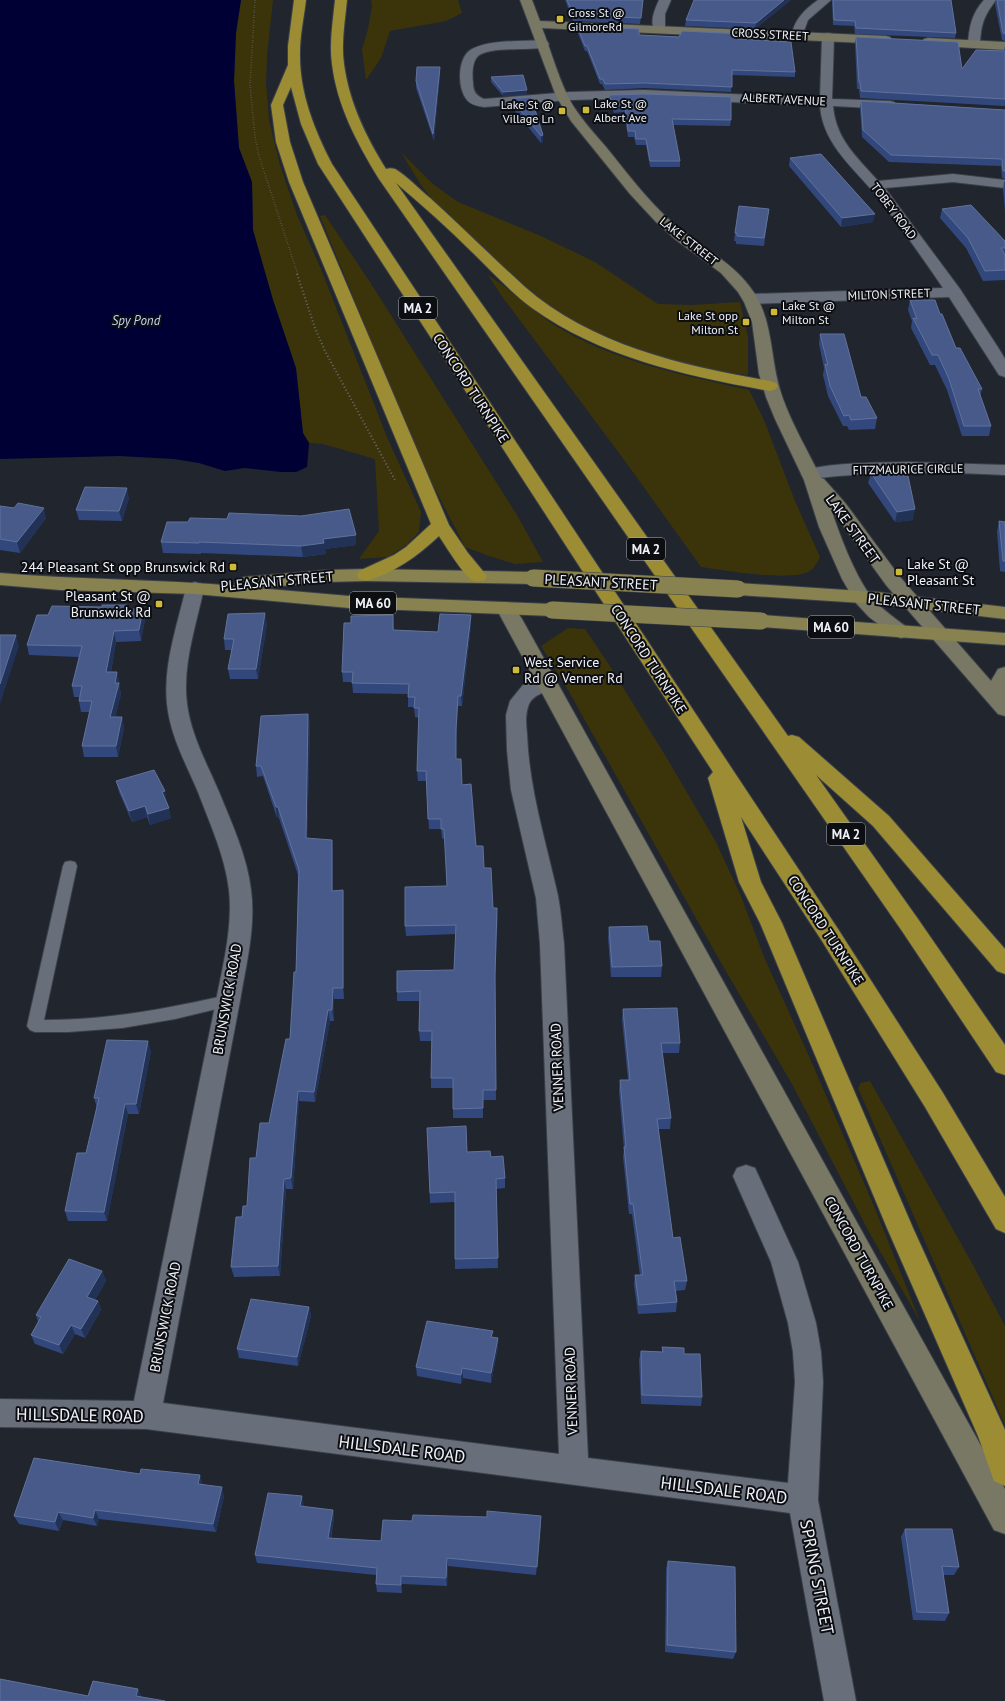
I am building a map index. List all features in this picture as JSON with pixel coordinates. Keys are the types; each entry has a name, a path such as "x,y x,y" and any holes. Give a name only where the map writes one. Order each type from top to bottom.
{"highway":[{"path":"289,0 298,18"},
{"name":"CONCORD TURNPIKE","path":"300,0 294,65 297,88 307,125 333,177 880,1014 934,1100 1005,1221"},
{"name":"MA 2","path":"341,0 338,42 340,74 349,109 359,133 372,157 429,241 910,925 1005,1065"},
{"path":"294,65 277,105 280,127 289,162 301,196 440,525 462,557 478,576"},
{"path":"372,157 430,204 523,292 564,322 607,343 659,362 699,372 770,386"},
{"path":"366,575 406,556 440,525"},
{"path":"764,718 881,821 1005,965"},
{"path":"711,754 750,882 771,923 900,1228 992,1434 1005,1471"}],"main road":[{"name":"LAKE STREET","path":"526,0 562,96 576,119 654,212 671,228 734,277 751,299 762,326 766,367 770,386 786,427 810,474 829,528 861,597 878,615 902,632"},
{"name":"CROSS STREET","path":"536,24 897,40"},
{"path":"912,41 1005,46"},
{"name":"LAKE STREET","path":"810,474 840,508 879,564 940,634"},
{"name":"PLEASANT STREET","path":"195,588 304,578 366,575 478,576 738,589 861,597 1005,613"},
{"path":"478,576 505,608"},
{"name":"PLEASANT STREET","path":"0,579 68,584 195,588 342,602 552,610 761,621 1005,639"},
{"name":"CONCORD TURNPIKE","path":"505,608 1005,1519"},
{"path":"940,634 1003,706"},
{"path":"1003,706 998,696 999,685 1005,674"}],"street":[{"path":"658,29 659,14 665,0"},
{"path":"797,36 798,24 824,0"},
{"path":"974,44 975,26 979,15 990,0"},
{"name":"TOBEY ROAD","path":"828,37 828,120 836,138 844,150 876,185 955,292 1005,372"},
{"name":"ALBERT AVENUE","path":"543,44 495,47 476,52 472,55 468,69 468,92 474,100 484,103 562,96 644,94 902,105"},
{"path":"876,185 953,178 1005,184"},
{"name":"MILTON STREET","path":"751,299 955,292"},
{"name":"FITZMAURICE CIRCLE","path":"810,474 849,469 885,467 949,467 1005,470"},
{"name":"BRUNSWICK ROAD","path":"146,1415 228,1001 239,926 240,890 231,852 184,732 177,705 177,673 195,588"},
{"name":"VENNER ROAD","path":"547,683 530,690 520,701 516,715 516,750 522,790 547,898 552,944 574,1471"},
{"name":"SPRING STREET","path":"746,1176 757,1197 773,1239 786,1264 794,1290 808,1359 809,1404 803,1480 803,1500 840,1701"},
{"name":"HILLSDALE ROAD","path":"0,1413 146,1415 803,1500"}],"lane":[{"path":"70,866 35,1026 64,1026 120,1022 162,1016 228,1001"}],"shaded area":[{"path":"241,0 273,0 267,56 266,82 269,120 280,165 297,215 321,269 387,437 421,512 419,532 405,546 388,557 359,559 379,531 375,459 323,444 309,443 303,433 296,368 273,300 253,230 252,182 239,148 234,81 236,33"},
{"path":"371,0 458,0 462,13 446,21 390,31 381,58 366,80 362,49 368,29 372,6"},
{"path":"401,152 433,184 458,202 541,236 595,262 658,304 691,305 740,302 748,337 748,375 695,366 642,351 616,342 568,317 545,302 529,289 447,214 427,193 416,178"},
{"path":"325,215 370,282 517,515 543,562 515,564 465,547 433,485 401,413 320,216"},
{"path":"488,275 556,326 602,349 674,373 749,390 764,420 795,501 820,557 814,567 803,574 775,576 701,567 625,461 501,295"},
{"path":"568,628 585,629 668,760 716,842 741,896 764,957 874,1206 920,1321 869,1232 792,1084 720,961 568,690 541,646"},
{"path":"870,1081 973,1265 1005,1326 1005,1425 858,1088 861,1083"}],"water":[{"name":"Spy Pond","path":"0,0 241,0 236,33 234,81 239,148 252,182 253,230 273,300 296,368 303,433 309,443 307,467 296,472 244,468 225,471 199,463 174,459 119,456 0,459"}],"building":[{"path":"567,0 643,0 641,18 573,15"},
{"path":"694,0 784,0 756,23 686,20"},
{"path":"833,0 951,0 956,33 856,28 855,21 834,20"},
{"path":"997,0 1005,0 1005,34 1003,33"},
{"path":"577,26 639,29 639,35 679,37 682,31 744,34 738,39 791,42 795,72 732,70 732,87 644,83 605,84 603,79 600,79 587,46 585,46"},
{"path":"856,37 958,42 962,69 976,50 1005,51 1005,99 861,91"},
{"path":"417,67 440,67 433,134 416,81"},
{"path":"523,75 527,90 503,92 491,77"},
{"path":"644,94 731,97 731,120 672,119 680,161 650,161 646,139 636,139 635,131 628,131 625,106 614,107 609,95"},
{"path":"531,97 543,135 541,136 511,99"},
{"path":"861,101 1005,110 1005,171 1003,171 1002,159 891,155 863,130"},
{"path":"821,154 875,214 842,218 790,158"},
{"path":"971,205 1005,241 1005,248 1001,248 1005,255 1005,270 985,271 968,238 942,209"},
{"path":"739,206 769,209 764,238 737,236 737,233 735,233"},
{"path":"910,300 935,300 956,348 960,348 982,389 978,389 991,426 964,426 949,379 938,355 932,355 913,318 917,319"},
{"path":"820,334 844,334 861,397 866,397 877,418 851,420 849,415 844,416 830,386 825,364 828,365"},
{"path":"871,473 908,476 915,509 897,512"},
{"path":"85,487 127,488 119,511 76,510"},
{"path":"18,503 44,508 17,542 0,539 0,506 14,508"},
{"path":"349,509 356,535 323,539 324,543 301,546 161,542 167,522 188,522 190,518 227,519 229,513 301,516"},
{"path":"999,521 1005,522 1005,561 1003,561"},
{"path":"102,605 127,605 126,609 143,609 139,630 114,631 106,672 117,672 115,683 119,683 110,717 122,717 116,746 82,746 92,701 79,701 82,686 72,686 82,646 27,645 37,615 48,615 52,606 102,607"},
{"path":"265,613 256,669 228,669 234,639 224,639 228,614"},
{"path":"440,614 471,615 461,696 458,696 456,759 461,759 462,785 471,784 476,846 483,846 484,868 491,868 493,908 497,908 495,975 496,1090 483,1090 483,1108 453,1109 453,1078 431,1078 432,1031 419,1031 420,991 397,992 397,971 454,970 456,925 405,926 405,887 447,886 444,829 441,829 441,819 428,819 426,771 417,771 419,708 414,708 415,697 408,697 409,684 352,683 353,672 342,672 344,623 351,623 351,616 393,615 393,630 438,632"},
{"path":"0,635 16,635 0,684"},
{"path":"308,714 306,838 332,840 332,891 343,890 343,988 333,988 332,1010 328,1010 314,1092 298,1091 291,1178 284,1179 278,1266 231,1267 236,1217 242,1217 243,1206 247,1206 250,1158 256,1158 260,1123 269,1123 286,1039 290,1039 294,972 296,972 299,870 278,807 276,807 261,766 256,766 261,716"},
{"path":"154,770 165,791 162,792 169,808 148,814 145,806 129,811 116,781"},
{"path":"647,926 649,941 660,941 662,966 612,967 609,927"},
{"path":"677,1008 680,1043 661,1043 671,1118 657,1119 673,1238 680,1237 687,1281 674,1281 677,1302 639,1305 635,1275 643,1275 633,1204 630,1204 624,1147 626,1147 620,1080 630,1080 623,1009"},
{"path":"107,1040 148,1041 136,1104 125,1104 104,1212 65,1211 77,1153 86,1153 99,1098 94,1098"},
{"path":"466,1126 467,1152 490,1151 491,1157 503,1156 505,1178 496,1179 498,1258 455,1259 455,1192 430,1193 427,1128"},
{"path":"69,1259 102,1271 87,1297 98,1301 81,1329 71,1325 59,1345 31,1335 41,1317 36,1315"},
{"path":"251,1299 309,1307 297,1357 237,1349"},
{"path":"427,1321 493,1331 491,1337 498,1338 491,1373 462,1368 461,1375 416,1367"},
{"path":"662,1347 684,1348 684,1354 700,1354 702,1397 642,1395 641,1351 663,1352"},
{"path":"34,1458 140,1474 141,1469 200,1475 198,1484 222,1487 213,1524 95,1510 93,1518 58,1512 55,1522 14,1516"},
{"path":"268,1493 302,1496 300,1506 333,1510 328,1538 381,1541 383,1520 412,1521 413,1515 487,1517 487,1511 541,1516 537,1567 447,1558 446,1578 401,1576 401,1585 376,1584 377,1568 255,1555"},
{"path":"905,1529 952,1529 959,1567 942,1566 949,1613 917,1612"},
{"path":"668,1561 735,1567 736,1652 667,1645"},
{"path":"0,1679 88,1696 93,1681 138,1689 136,1696 165,1701 0,1701"}],"place":[{"name":"Cross St @ GilmoreRd","path":"560,19"},
{"name":"Lake St @ Albert Ave","path":"586,110"},
{"name":"Lake St @ Village Ln","path":"562,111"},
{"name":"Lake St @ Milton St","path":"774,312"},
{"name":"Lake St opp Milton St","path":"746,322"},
{"name":"244 Pleasant St opp Brunswick Rd","path":"233,567"},
{"name":"Lake St @ Pleasant St","path":"899,572"},
{"name":"Pleasant St @ Brunswick Rd","path":"159,604"},
{"name":"West Service Rd @ Venner Rd","path":"516,670"}]}
